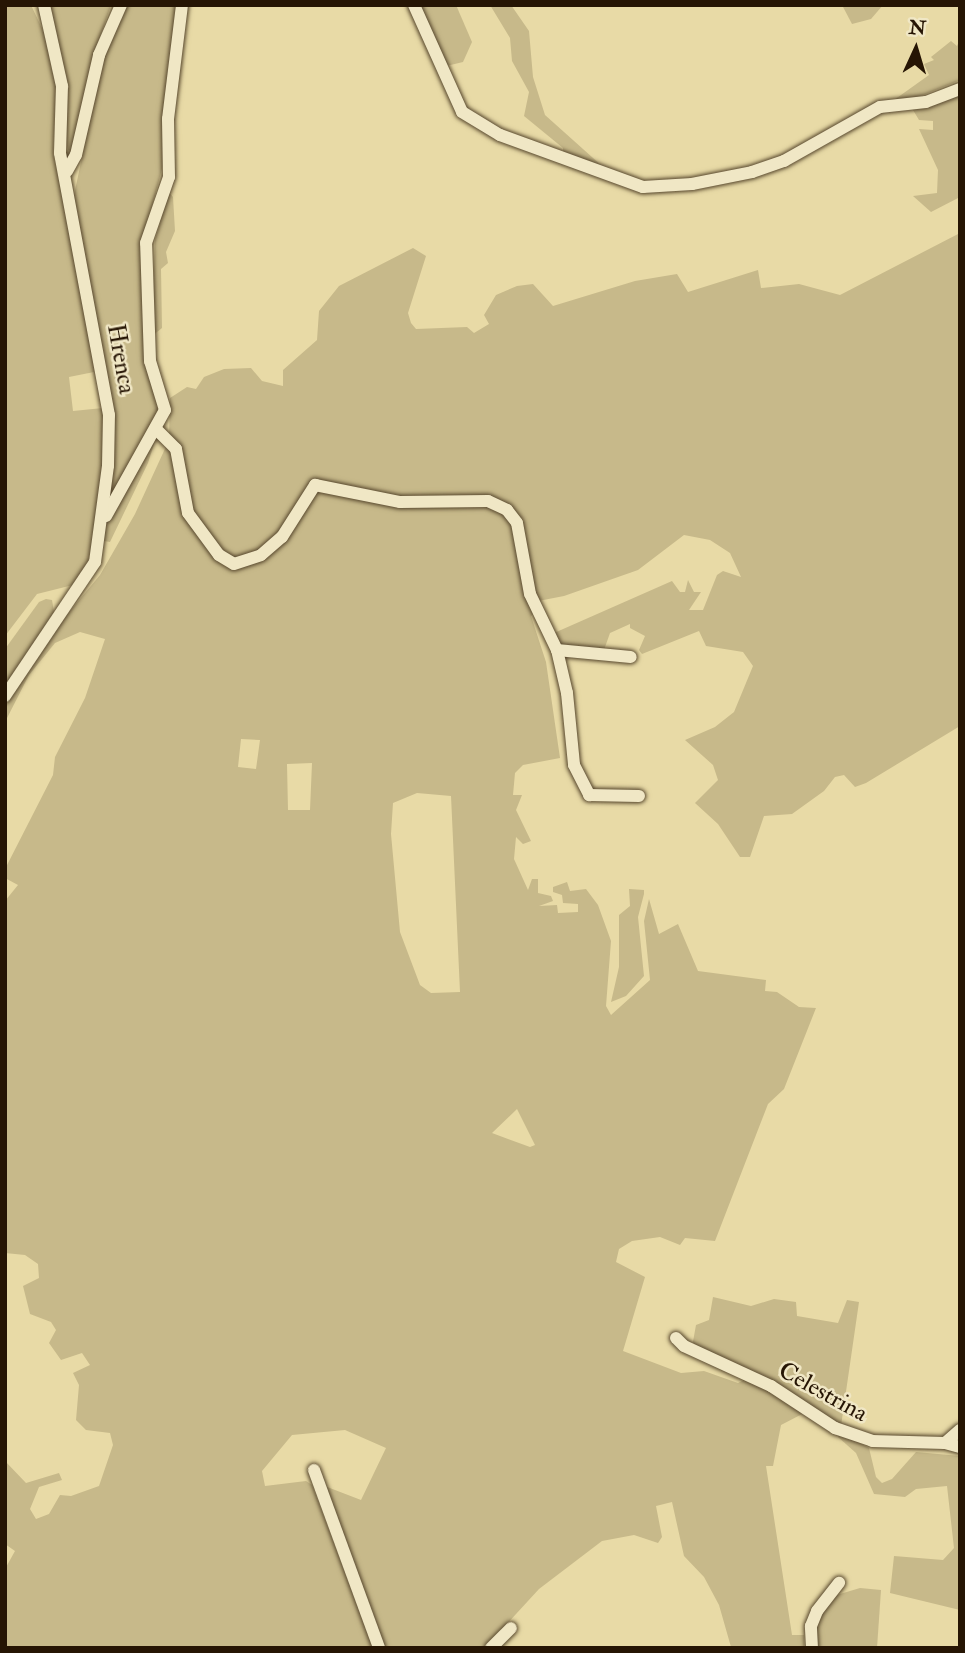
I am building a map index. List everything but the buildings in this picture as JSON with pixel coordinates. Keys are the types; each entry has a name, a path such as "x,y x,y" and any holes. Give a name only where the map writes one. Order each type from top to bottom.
{"street":[{"name":"Hrenca","path":"5,696 72,593 85,582 95,562 104,519 109,415 67,172 60,153 62,86 44,5"},
{"path":"67,172 76,155 99,55 121,5"},
{"path":"104,519 157,430 165,410 150,361 146,243 169,177 168,119 182,5"},
{"path":"414,5 462,112 500,135 643,187 692,184 752,172 784,161 880,107 926,102 960,89"},
{"path":"157,430 176,449 188,513 219,555 234,564 261,555 282,537 315,485 400,502 488,502 507,510 517,523 530,594 558,650 567,693 574,765 589,795 639,796"},
{"path":"558,650 631,657"},
{"name":"Celestrina","path":"676,1338 684,1346 771,1387 835,1428 872,1441 945,1443 960,1447"},
{"path":"945,1443 960,1430"},
{"path":"314,1470 379,1648"},
{"path":"812,1648 811,1626 817,1611 839,1583"},
{"path":"491,1648 511,1628"}],"shaded area":[{"path":"5,5 31,5 47,39 56,83 53,153 99,371 69,377 73,411 103,408 104,440 102,502 86,569 73,585 37,594 5,636"},
{"path":"50,5 111,5 91,63 73,151 68,150 65,138"},
{"path":"121,5 178,5 163,165 141,248 144,350 161,422 148,463 110,542 104,541 113,412 73,200 105,48"},
{"path":"415,5 456,5 472,42 463,62 442,67"},
{"path":"490,5 511,5 529,31 533,77 545,115 602,166 563,157 563,148 524,116 529,92 512,61 510,38"},
{"path":"842,5 883,5 871,19 852,24"},
{"path":"960,39 960,80 918,97 894,100 929,75 924,64 934,60 931,57 951,41 957,46"},
{"path":"960,90 960,197 931,212 913,196 937,193 938,170 919,129 933,130 933,121 919,120 910,105"},
{"path":"169,192 173,197 175,231 166,252 168,263 161,269 162,328 152,336 155,240"},
{"path":"960,233 960,726 866,783 855,787 844,775 835,777 824,791 792,814 764,816 750,857 740,857 718,824 695,803 718,780 713,765 685,740 715,727 734,712 753,666 743,652 706,646 699,631 642,654 639,650 645,636 630,628 630,624 610,633 604,650 561,653 545,637 672,581 680,592 685,592 688,580 694,592 701,592 689,610 703,610 717,575 723,571 741,577 730,553 710,540 684,535 638,570 564,596 533,602 535,613 531,616 546,662 560,758 523,765 515,773 513,795 522,795 516,810 531,841 523,844 516,837 514,859 528,890 532,879 538,879 538,893 551,896 553,901 539,906 557,905 558,913 578,912 578,904 563,903 562,895 553,892 553,887 567,882 570,891 586,889 598,905 611,941 606,1006 611,1015 650,980 644,921 649,899 659,934 678,924 698,971 766,980 765,991 777,992 799,1007 816,1008 784,1089 768,1104 715,1241 685,1238 680,1245 660,1237 632,1241 619,1249 616,1262 645,1277 623,1351 681,1373 704,1371 738,1383 748,1378 808,1411 781,1425 773,1466 766,1466 792,1635 804,1635 804,1648 731,1647 719,1605 704,1577 684,1556 672,1502 656,1506 662,1537 658,1543 634,1535 602,1541 539,1589 485,1648 381,1648 322,1485 361,1500 386,1448 345,1430 292,1435 262,1471 265,1486 306,1481 312,1485 373,1648 5,1648 5,1569 15,1551 5,1544 5,1461 26,1483 59,1473 62,1480 39,1487 30,1509 36,1519 49,1514 60,1495 71,1496 99,1486 113,1445 110,1433 86,1430 76,1420 79,1385 73,1373 90,1365 82,1353 61,1360 49,1343 56,1330 51,1322 30,1314 23,1286 39,1278 38,1264 25,1255 5,1253 5,901 18,885 5,878 5,869 53,775 55,757 85,698 105,639 80,632 55,643 29,675 5,722 5,707 51,634 100,575 135,514 169,440 170,398 187,387 196,389 204,377 224,369 251,368 262,381 283,386 283,370 317,340 319,311 339,286 413,248 426,256 408,313 416,329 467,327 474,333 489,324 484,315 496,295 517,286 533,284 553,306 635,281 677,274 688,292 758,270 761,288 799,284 840,295","holes":["241,739 260,740 256,769 238,767","312,763 310,810 288,810 287,764","417,793 451,796 460,992 431,993 420,985 400,932 391,834 393,803","517,1109 535,1145 530,1147 492,1133"]},
{"path":"52,600 54,612 5,687 5,649 39,602"},
{"path":"629,889 644,890 638,917 644,976 626,996 611,1002 619,967 619,915 630,906"},
{"path":"713,1297 751,1306 774,1299 796,1302 797,1316 838,1323 847,1300 859,1302 841,1426 692,1347 696,1325 709,1320"},
{"path":"838,1431 869,1448 876,1477 882,1483 892,1479 916,1452 960,1456 960,1610 890,1593 894,1556 943,1560 954,1548 947,1486 916,1489 905,1497 874,1494 856,1453 838,1437"},
{"path":"860,1588 881,1590 877,1648 813,1648 817,1617 830,1597"}]}
